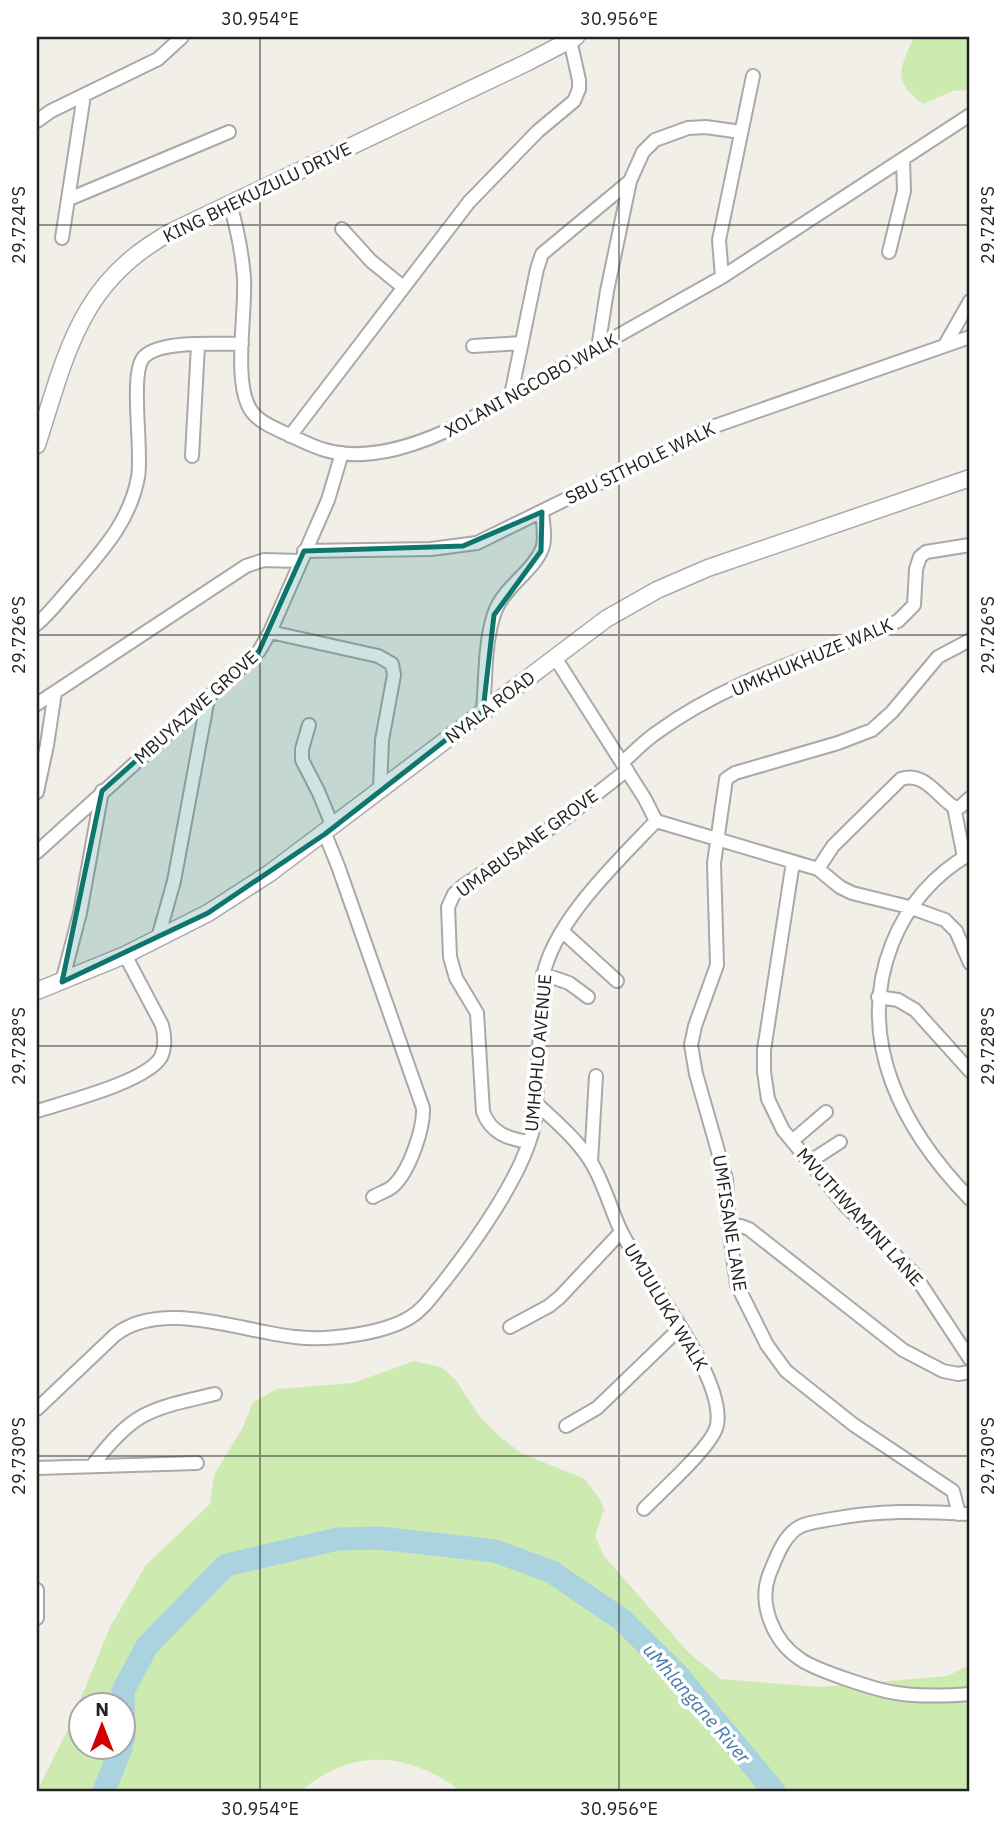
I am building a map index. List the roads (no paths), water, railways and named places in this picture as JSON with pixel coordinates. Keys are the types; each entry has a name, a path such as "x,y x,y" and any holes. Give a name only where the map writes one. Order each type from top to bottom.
{"street":[{"path":"37,121 51,111 158,59 182,37"},
{"path":"290,436 469,202 527,142 574,101 579,80 573,38"},
{"name":"KING BHEKUZULU DRIVE","path":"37,445 75,332 102,288 128,261 151,244 230,204 573,38"},
{"path":"722,277 719,240 753,76"},
{"path":"62,238 84,95"},
{"name":"XOLANI NGCOBO WALK","path":"230,204 242,252 244,387 248,406 255,416 290,436 327,451 371,452 411,446 463,423 598,348 722,277 970,115"},
{"path":"598,348 630,181 648,146 664,135 688,128 706,127 741,132"},
{"path":"69,200 229,132"},
{"path":"889,252 904,191 903,160"},
{"path":"511,395 542,254 630,181"},
{"path":"342,229 371,261 403,288"},
{"path":"945,345 970,302"},
{"name":"SBU SITHOLE WALK","path":"37,704 246,566 264,560 302,556 456,547 477,543 715,426 970,337"},
{"path":"473,346 522,343"},
{"path":"37,624 110,540 131,503 139,474 137,392 140,361 151,351 160,348 243,344"},
{"path":"192,456 198,345"},
{"name":"MBUYAZWE GROVE","path":"37,852 249,661 270,632 328,499 342,453"},
{"name":"NYALA ROAD","path":"37,991 125,955 218,906 270,873 606,619 657,590 777,543 970,478"},
{"path":"483,710 494,615 506,594 541,551 544,539 542,512"},
{"name":"UMKHUKHUZE WALK","path":"625,766 657,732 690,710 745,683 898,621 914,605 919,557 926,552 970,545"},
{"path":"270,632 378,656 392,664 394,675 382,740 380,789"},
{"name":"UMFISANE LANE","path":"965,1514 953,1491 854,1425 796,1380 779,1363 748,1311 737,1285 726,1179 696,1074 691,1045 717,965 714,863 723,783 728,777 849,740 872,730 892,712 938,657 970,640"},
{"path":"556,659 625,766 656,821 818,869 852,893 909,907 949,923 960,938 970,963"},
{"path":"37,792 55,692"},
{"path":"158,938 174,881 208,698"},
{"path":"309,725 301,753 302,760 318,791 338,866 423,1108 422,1127 401,1177 392,1188 373,1197"},
{"name":"UMABUSANE GROVE","path":"529,1142 500,1133 489,1124 483,1112 477,1013 453,972 448,907 454,894 463,886 567,817 625,766"},
{"path":"818,869 833,846 901,779 914,777 925,782 954,807 967,855 937,877 909,907 886,959 878,997 884,1060 892,1083 913,1128 928,1152 970,1199"},
{"path":"62,982 80,913 102,791"},
{"path":"954,807 960,807 970,798"},
{"name":"UMHOHLO AVENUE","path":"37,1409 115,1335 144,1321 204,1320 298,1338 323,1338 370,1331 400,1323 412,1317 426,1304 471,1247 529,1142 535,1122 543,974 549,956 562,931 586,897 656,821"},
{"name":"MVUTHWAMINI LANE","path":"793,862 767,1024 764,1059 771,1108 783,1130 845,1205 914,1274 970,1359"},
{"path":"562,931 617,981"},
{"path":"37,1111 109,1088 146,1072 162,1054 165,1035 162,1025 125,955"},
{"path":"543,974 569,983 588,997"},
{"path":"878,997 898,1000 915,1010 970,1071"},
{"path":"591,1162 596,1076"},
{"name":"UMJULUKA WALK","path":"536,1103 591,1162 621,1232 707,1377 717,1414 717,1427 704,1447 644,1509"},
{"path":"792,1141 826,1112"},
{"path":"809,1162 840,1142"},
{"path":"729,1226 749,1229 912,1356 943,1371 958,1374 970,1372"},
{"path":"510,1327 560,1297 621,1232"},
{"path":"566,1426 597,1408 680,1328"},
{"path":"92,1466 119,1432 150,1411 215,1394"},
{"path":"37,1468 197,1463"},
{"path":"965,1514 875,1511 802,1526 791,1533 779,1552 769,1576 766,1599 774,1630 793,1653 810,1664 897,1694 934,1697 970,1694"},
{"path":"37,1590 37,1618"}],"waterway":[{"name":"uMhlangane River","path":"123,1692 147,1646 226,1565 338,1539 379,1538 495,1551 552,1572 621,1619 677,1674 774,1791"},
{"name":"uMhlangane River","path":"104,1791 115,1762"}]}
